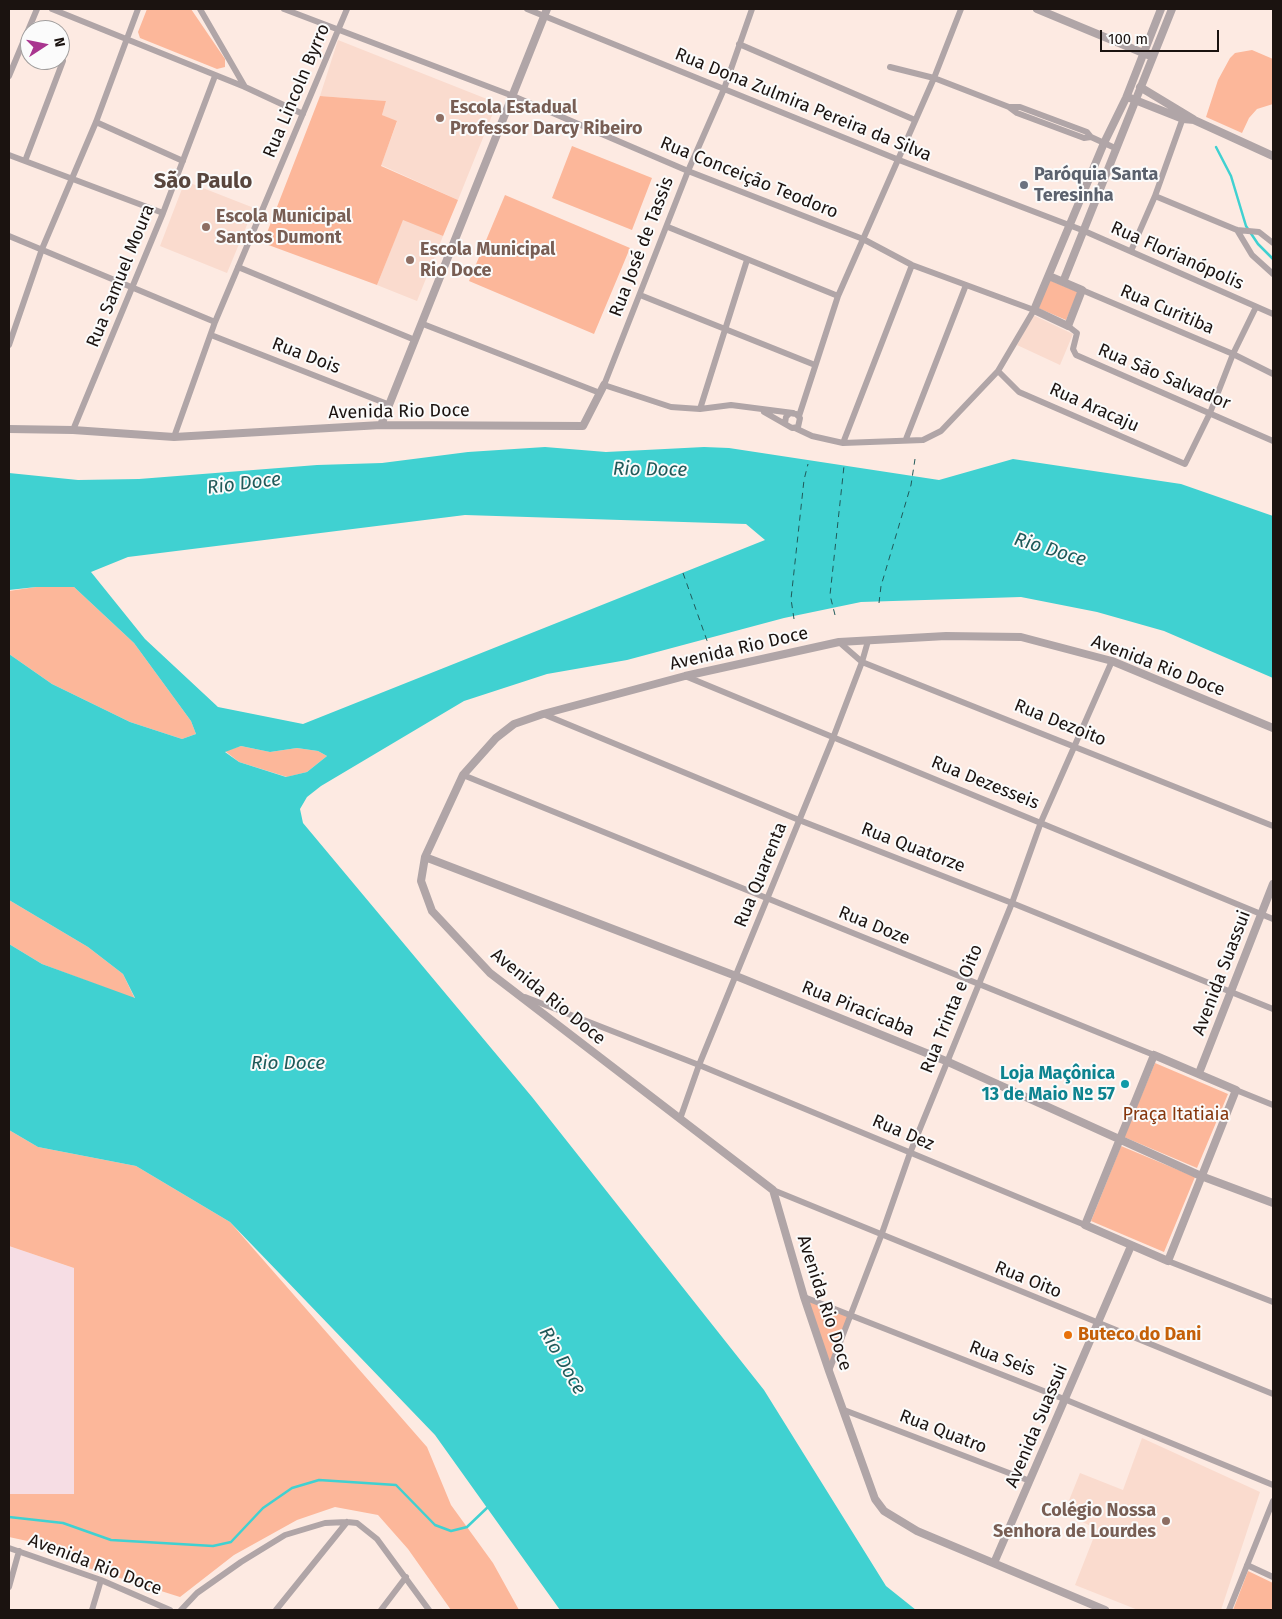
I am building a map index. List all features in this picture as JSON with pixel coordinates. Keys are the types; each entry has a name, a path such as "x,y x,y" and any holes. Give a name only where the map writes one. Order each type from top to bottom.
{"street":[{"path":"9,76 12,58 37,9"},
{"path":"52,9 245,88 303,114"},
{"path":"9,345 42,249 96,122 138,9"},
{"path":"200,9 245,88"},
{"name":"Rua Conceição Teodoro","path":"284,9 513,96 688,171 863,239 912,265 1034,310"},
{"name":"Rua Lincoln Byrro","path":"174,437 215,322 340,30 347,9"},
{"name":"Rua Dona Zulmira Pereira da Silva","path":"527,9 546,12 724,89 1069,226"},
{"name":"Rua José de Tassis","path":"604,385 668,227 688,171 724,89 752,9"},
{"path":"796,414 838,296 899,160 961,9"},
{"path":"1037,9 1152,57"},
{"path":"761,410 785,423 789,428 795,428 812,436 843,443 906,439 923,440 941,431 998,372 1034,310 1104,144 1126,98 1161,9"},
{"path":"1063,282 1082,230 1172,9"},
{"path":"381,425 546,12"},
{"path":"739,44 914,120"},
{"path":"890,68 934,78 1009,107 1020,107 1087,132 1091,137 1115,148"},
{"path":"25,161 60,70"},
{"name":"Rua Samuel Moura","path":"73,430 163,213 215,76"},
{"path":"1140,87 1184,116"},
{"path":"1126,98 1135,99 1184,116 1273,156"},
{"path":"1131,252 1156,196 1184,116"},
{"path":"96,122 183,160"},
{"path":"9,155 163,213"},
{"path":"1156,196 1237,230 1259,232 1273,243"},
{"name":"Rua Florianópolis","path":"1069,226 1273,314"},
{"path":"668,227 838,296"},
{"path":"1237,230 1252,255 1273,274"},
{"path":"9,236 215,322"},
{"path":"700,409 747,260"},
{"path":"843,443 912,265"},
{"path":"238,267 415,340"},
{"name":"Rua Curitiba","path":"1049,276 1233,354 1273,374"},
{"path":"906,439 966,285"},
{"path":"1034,310 1068,326 1082,290"},
{"path":"640,295 815,365"},
{"path":"1210,413 1233,354 1256,307"},
{"path":"422,324 600,393"},
{"name":"Rua São Salvador","path":"1068,326 1077,333 1073,349 1076,355 1273,441"},
{"name":"Rua Dois","path":"211,335 390,405"},
{"name":"Rua Aracaju","path":"998,372 1019,392 1185,464 1210,413"},
{"path":"604,385 671,407 700,409 731,405 796,414"},
{"name":"Avenida Rio Doce","path":"9,429 73,430 174,437 381,425 583,426 604,385"},
{"path":"795,428 800,421 796,414"},
{"path":"785,423 788,415 796,414"},
{"name":"Avenida Rio Doce","path":"1105,1610 917,1531 884,1511 875,1499 829,1371 804,1297 773,1190 490,973 432,911 421,882 425,857 463,776 496,738 514,724 543,714 685,676 839,642 946,636 1021,637 1112,661 1273,728"},
{"name":"Rua Quarenta","path":"680,1119 699,1065 834,738 868,641"},
{"name":"Rua Dezoito","path":"839,642 862,662 1074,744 1273,826"},
{"name":"Rua Trinta e Oito","path":"829,1371 851,1317 910,1153 1012,903 1041,822 1112,661"},
{"name":"Rua Dezesseis","path":"685,676 1273,919"},
{"name":"Rua Quatorze","path":"543,714 799,820 1012,903 1273,1009"},
{"name":"Rua Doze","path":"463,776 1199,1073 1273,1105"},
{"name":"Rua Piracicaba","path":"425,857 736,976 946,1061 1201,1176 1273,1203"},
{"name":"Avenida Suassui","path":"1199,1073 1273,884"},
{"name":"Rua Dez","path":"519,995 699,1065 1085,1225 1131,1246 1273,1302"},
{"path":"1085,1225 1154,1055"},
{"path":"1168,1261 1236,1090"},
{"name":"Rua Oito","path":"773,1190 881,1236 1273,1394"},
{"name":"Avenida Suassui","path":"994,1563 1096,1323 1131,1246"},
{"name":"Rua Seis","path":"804,1297 1064,1399 1273,1485"},
{"name":"Rua Quatro","path":"844,1410 1030,1482"},
{"path":"1229,1610 1273,1501"},
{"path":"182,1610 204,1588 241,1562 286,1535 325,1522 347,1522 357,1523 377,1539 429,1610"},
{"path":"276,1610 347,1522"},
{"name":"Avenida Rio Doce","path":"9,1548 101,1580 170,1610"},
{"path":"9,1587 19,1551"},
{"path":"1247,1565 1273,1577"},
{"path":"381,1610 406,1577"},
{"path":"92,1610 101,1580"}],"shaded area":[{"name":"Escola Estadual Professor Darcy Ribeiro","path":"338,40 497,103 458,200 381,165 397,122 382,115 386,101 320,96"},
{"name":"Escola Municipal Santos Dumont","path":"185,181 254,208 227,273 160,246"},
{"name":"Escola Municipal Rio Doce","path":"403,219 443,236 417,301 377,285"},
{"path":"1033,315 1073,334 1060,365 1017,345"},
{"path":"9,1246 74,1268 74,1495 9,1494"},
{"name":"Colégio Nossa Senhora de Lourdes","path":"1142,1438 1260,1492 1221,1610 1138,1610 1075,1585 1097,1529 1064,1513 1080,1473 1123,1490"}],"green space":[{"path":"147,9 191,9 225,59 225,67 217,69 140,38 138,32"},
{"path":"1252,50 1273,59 1273,104 1257,109 1249,118 1242,133 1206,117 1218,80 1230,58 1235,53"},
{"path":"320,96 386,101 382,115 397,121 381,166 458,200 443,236 403,220 377,285 263,243"},
{"path":"572,146 652,178 632,230 552,198"},
{"path":"505,195 630,248 594,334 469,281"},
{"path":"1049,280 1078,292 1066,320 1038,308"},
{"path":"36,587 74,587 134,643 191,721 196,734 182,739 130,722 52,684 9,654 9,591"},
{"path":"241,746 270,752 297,748 318,751 327,756 307,772 287,777 239,762 225,751"},
{"path":"9,900 88,947 123,974 135,999 42,964 9,944"},
{"name":"Praça Itatiaia","path":"1155,1063 1228,1094 1197,1168 1124,1137"},
{"path":"9,1130 38,1147 136,1166 230,1222 427,1447 451,1505 493,1563 519,1610 451,1610 408,1549 378,1515 335,1507 297,1520 234,1555 180,1597 85,1567 32,1542 9,1537 9,1494 74,1494 74,1268 9,1246"},
{"name":"Praça Itatiaia","path":"1121,1146 1195,1177 1164,1252 1091,1221"},
{"path":"804,1297 851,1317 829,1371"},
{"path":"1248,1571 1273,1583 1273,1610 1233,1610"}],"water":[{"name":"Rio Doce","path":"545,447 606,452 704,447 729,448 939,480 1013,459 1181,484 1273,516 1273,678 1164,631 1097,612 1021,597 861,602 784,618 627,660 547,674 464,701 321,786 307,797 300,809 303,823 532,1097 764,1390 886,1586 916,1610 560,1610 435,1435 230,1222 136,1166 38,1147 9,1130 9,944 42,964 135,998 123,974 88,947 9,900 9,654 52,684 130,722 182,739 196,734 191,721 134,643 74,587 36,587 9,590 9,473 78,480 139,479 317,465 382,463 468,452","holes":["465,515 746,524 765,540 303,724 218,707 145,639 91,572 128,557","241,746 270,752 297,748 318,751 327,756 307,772 286,777 239,762 225,752"]}],"waterway":[{"path":"1216,147 1231,176 1246,226 1258,244 1273,259"},
{"path":"9,1517 63,1523 111,1540 213,1546 231,1542 263,1508 292,1488 319,1480 396,1485 435,1525 451,1531 467,1527 489,1506"}],"ferry route":[{"path":"879,603 881,586 911,485 915,459"},
{"path":"794,619 791,599 804,480 808,464"},
{"path":"835,615 830,595 844,466"},
{"path":"683,573 710,649"}],"place":[{"name":"Escola Estadual Professor Darcy Ribeiro","path":"440,118"},
{"name":"Paróquia Santa Teresinha","path":"1024,185"},
{"name":"Escola Municipal Santos Dumont","path":"206,227"},
{"name":"Escola Municipal Rio Doce","path":"410,260"},
{"name":"Loja Maçônica 13 de Maio Nº 57","path":"1125,1084"},
{"name":"Buteco do Dani","path":"1068,1335"},
{"name":"Colégio Nossa Senhora de Lourdes","path":"1166,1521"}],"district":[{"name":"São Paulo","path":"203,182"}]}
